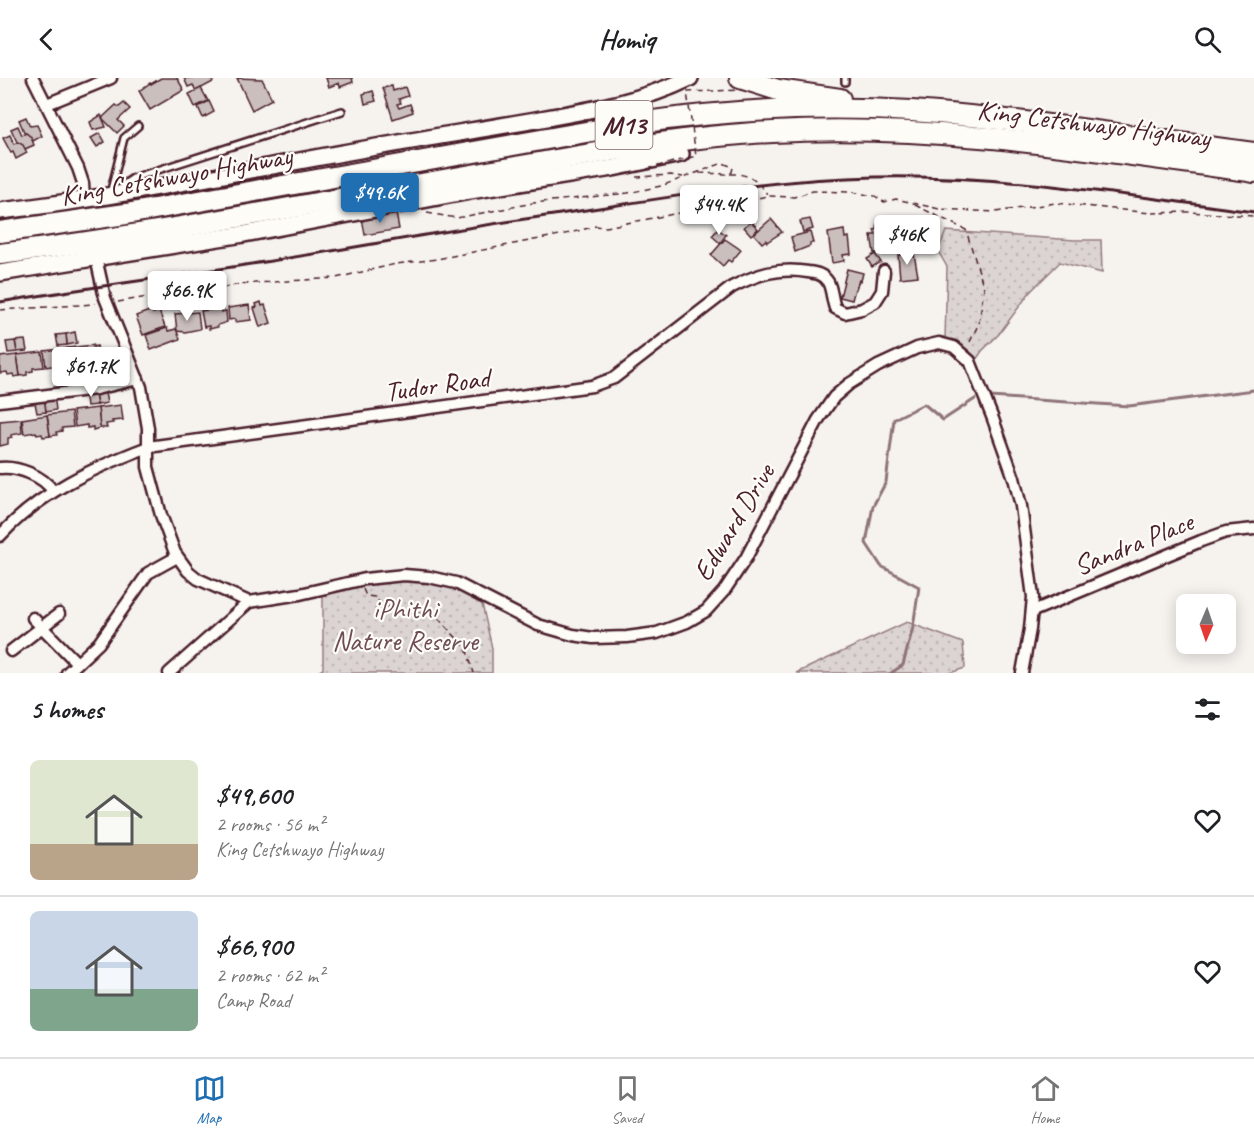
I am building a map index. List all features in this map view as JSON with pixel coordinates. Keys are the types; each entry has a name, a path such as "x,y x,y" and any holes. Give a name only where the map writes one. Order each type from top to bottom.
{"highway":[{"path":"741,84 911,111"},
{"name":"King Cetshwayo Highway","path":"0,232 126,214 693,115 823,108 911,111 1000,120 1254,153"},
{"path":"681,154 773,132"},
{"name":"King Cetshwayo Highway","path":"0,254 128,236 619,149 709,137 773,132 937,133 1018,141 1254,172"}],"street":[{"path":"33,78 78,168 84,200"},
{"path":"47,104 111,78"},
{"path":"1,210 114,195 618,104 690,78"},
{"path":"0,273 244,234 681,154"},
{"path":"96,258 107,303 138,379 146,408 148,467 160,515 177,557 198,579 249,602 169,673"},
{"name":"Tudor Road","path":"0,536 13,522 53,491 100,466 148,447 592,386 614,378 732,288 750,278 770,271 795,270 819,273 827,280 835,308 845,313 862,309 875,302 882,291 884,271"},
{"name":"Edward Drive","path":"249,602 404,575 447,581 538,625 573,636 627,637 657,633 687,622 706,611 724,591 746,558 818,420 834,397 849,384 878,366 917,348 939,343 947,344 966,355"},
{"path":"966,355 993,419 1014,478 1021,506 1033,611 1022,673"},
{"path":"0,401 96,389 138,379"},
{"path":"0,468 11,467 47,482 53,491"},
{"name":"Sandra Place","path":"1033,611 1226,532 1254,529"},
{"path":"67,673 106,634 148,573 177,557"},
{"path":"11,651 59,614"},
{"path":"33,618 77,663"}],"lane":[{"path":"114,195 133,178 342,111"},
{"path":"114,195 123,141 127,134 138,126"},
{"path":"598,160 619,149"},
{"path":"519,166 549,169"}],"path":[{"path":"647,169 696,156 687,92 741,84"},
{"path":"412,202 422,211 457,218 550,201 628,193 661,186 723,163 733,167 729,174"},
{"path":"697,173 741,173 755,179 768,196"},
{"path":"634,177 671,175 685,177"},
{"path":"0,310 107,303 240,284 336,278 396,264 437,259 596,226 768,196 794,197 813,191 851,192 875,196 884,202 896,199 939,209 995,212 1056,203 1151,213 1188,212 1254,216"},
{"path":"911,203 931,215 966,230 984,288 979,323 966,349 966,355"},
{"path":"361,584 366,596 375,597 385,609 395,603 398,610 436,616 466,648 474,673"}],"green space":[{"path":"946,231 1101,240 1102,273 1060,262 1030,292 999,334 976,360 968,350 945,338 947,267 938,251"},
{"name":"iPhithi Nature Reserve","path":"404,575 480,595 492,648 492,673 316,673 323,669 323,589"},
{"path":"907,622 963,643 965,668 950,673 796,673"}],"building":[{"path":"161,78 177,78 184,90 150,110 139,91"},
{"path":"184,78 211,78 213,82 196,91 193,85 188,87"},
{"path":"237,78 262,79 272,99 252,110"},
{"path":"326,78 352,78 353,82 340,87 339,83 329,87"},
{"path":"392,86 393,91 405,87 408,96 399,99 401,103 397,104 399,108 410,104 413,112 393,119 383,88"},
{"path":"201,88 208,101 195,107 189,94"},
{"path":"373,91 376,101 365,104 363,94"},
{"path":"209,101 214,112 203,118 198,107"},
{"path":"124,103 130,109 118,120 124,126 117,133 102,118 116,105 119,107"},
{"path":"101,115 106,127 93,130 90,122"},
{"path":"26,117 30,126 37,125 42,136 33,141 25,134 19,120"},
{"path":"18,126 22,135 26,133 31,137 34,145 25,149 17,142 11,129"},
{"path":"100,133 105,142 97,147 91,138"},
{"path":"10,135 14,144 18,142 23,145 27,153 16,159 3,138"},
{"path":"396,213 399,229 365,235 362,218"},
{"path":"771,219 782,232 762,243 754,234"},
{"path":"810,219 813,229 803,232 800,221"},
{"path":"751,221 758,229 751,235 744,227"},
{"path":"881,224 883,233 889,232 893,251 874,253 871,235 876,235 874,230 878,229 877,225"},
{"path":"718,229 726,235 720,243 712,236"},
{"path":"844,230 845,238 849,237 851,254 843,255 844,261 832,263 828,233"},
{"path":"810,232 813,243 795,252 791,237"},
{"path":"725,239 741,250 731,262 728,260 723,266 711,255"},
{"path":"875,254 881,262 872,267 867,259"},
{"path":"914,254 918,276 900,278 898,255"},
{"path":"847,269 863,273 852,300 840,297"},
{"path":"261,302 262,306 265,305 271,323 260,327 254,308"},
{"path":"249,305 251,320 235,322 235,319 229,320 228,308"},
{"path":"221,308 221,312 226,311 227,322 209,329 209,326 204,327 201,311"},
{"path":"152,310 153,313 159,311 165,327 143,335 136,316"},
{"path":"198,312 200,329 177,331 175,314"},
{"path":"167,328 168,331 176,329 180,339 151,350 146,335"},
{"path":"75,332 77,343 67,345 66,334"},
{"path":"66,334 67,345 58,346 56,335"},
{"path":"25,340 27,351 17,352 15,341"},
{"path":"15,341 17,352 8,353 6,342"},
{"path":"93,345 93,347 97,346 99,357 84,361 84,364 78,365 78,368 71,369 68,348"},
{"path":"68,348 71,369 64,370 64,367 58,368 58,365 46,367 44,351"},
{"path":"42,352 44,367 33,368 33,371 27,372 27,375 20,376 17,355"},
{"path":"17,355 20,376 14,377 13,374 8,375 7,372 0,373 0,357"},
{"path":"104,388 107,403 97,405 94,390"},
{"path":"94,390 97,405 87,406 85,391"},
{"path":"54,395 56,410 46,412 44,397"},
{"path":"44,397 46,412 37,413 34,398"},
{"path":"121,405 123,420 112,421 113,423 106,424 107,428 100,428 98,408"},
{"path":"98,408 100,428 93,430 93,427 87,428 87,425 75,427 73,411"},
{"path":"71,412 73,427 62,428 62,431 56,432 57,435 50,436 47,415"},
{"path":"47,415 50,436 43,437 42,434 37,435 36,432 24,434 22,419"},
{"path":"21,419 22,433 11,435 12,437 8,438 8,444 0,446 0,421"}],"waterway":[{"path":"990,397 1129,406 1254,390"},
{"path":"891,673 903,665 913,627 919,587 881,566 866,543 873,506 886,482 894,419 924,404 943,420 975,399"}],"railway":[{"path":"0,302 669,197 751,186 833,179 875,177 970,179 1112,193 1254,212"}]}
